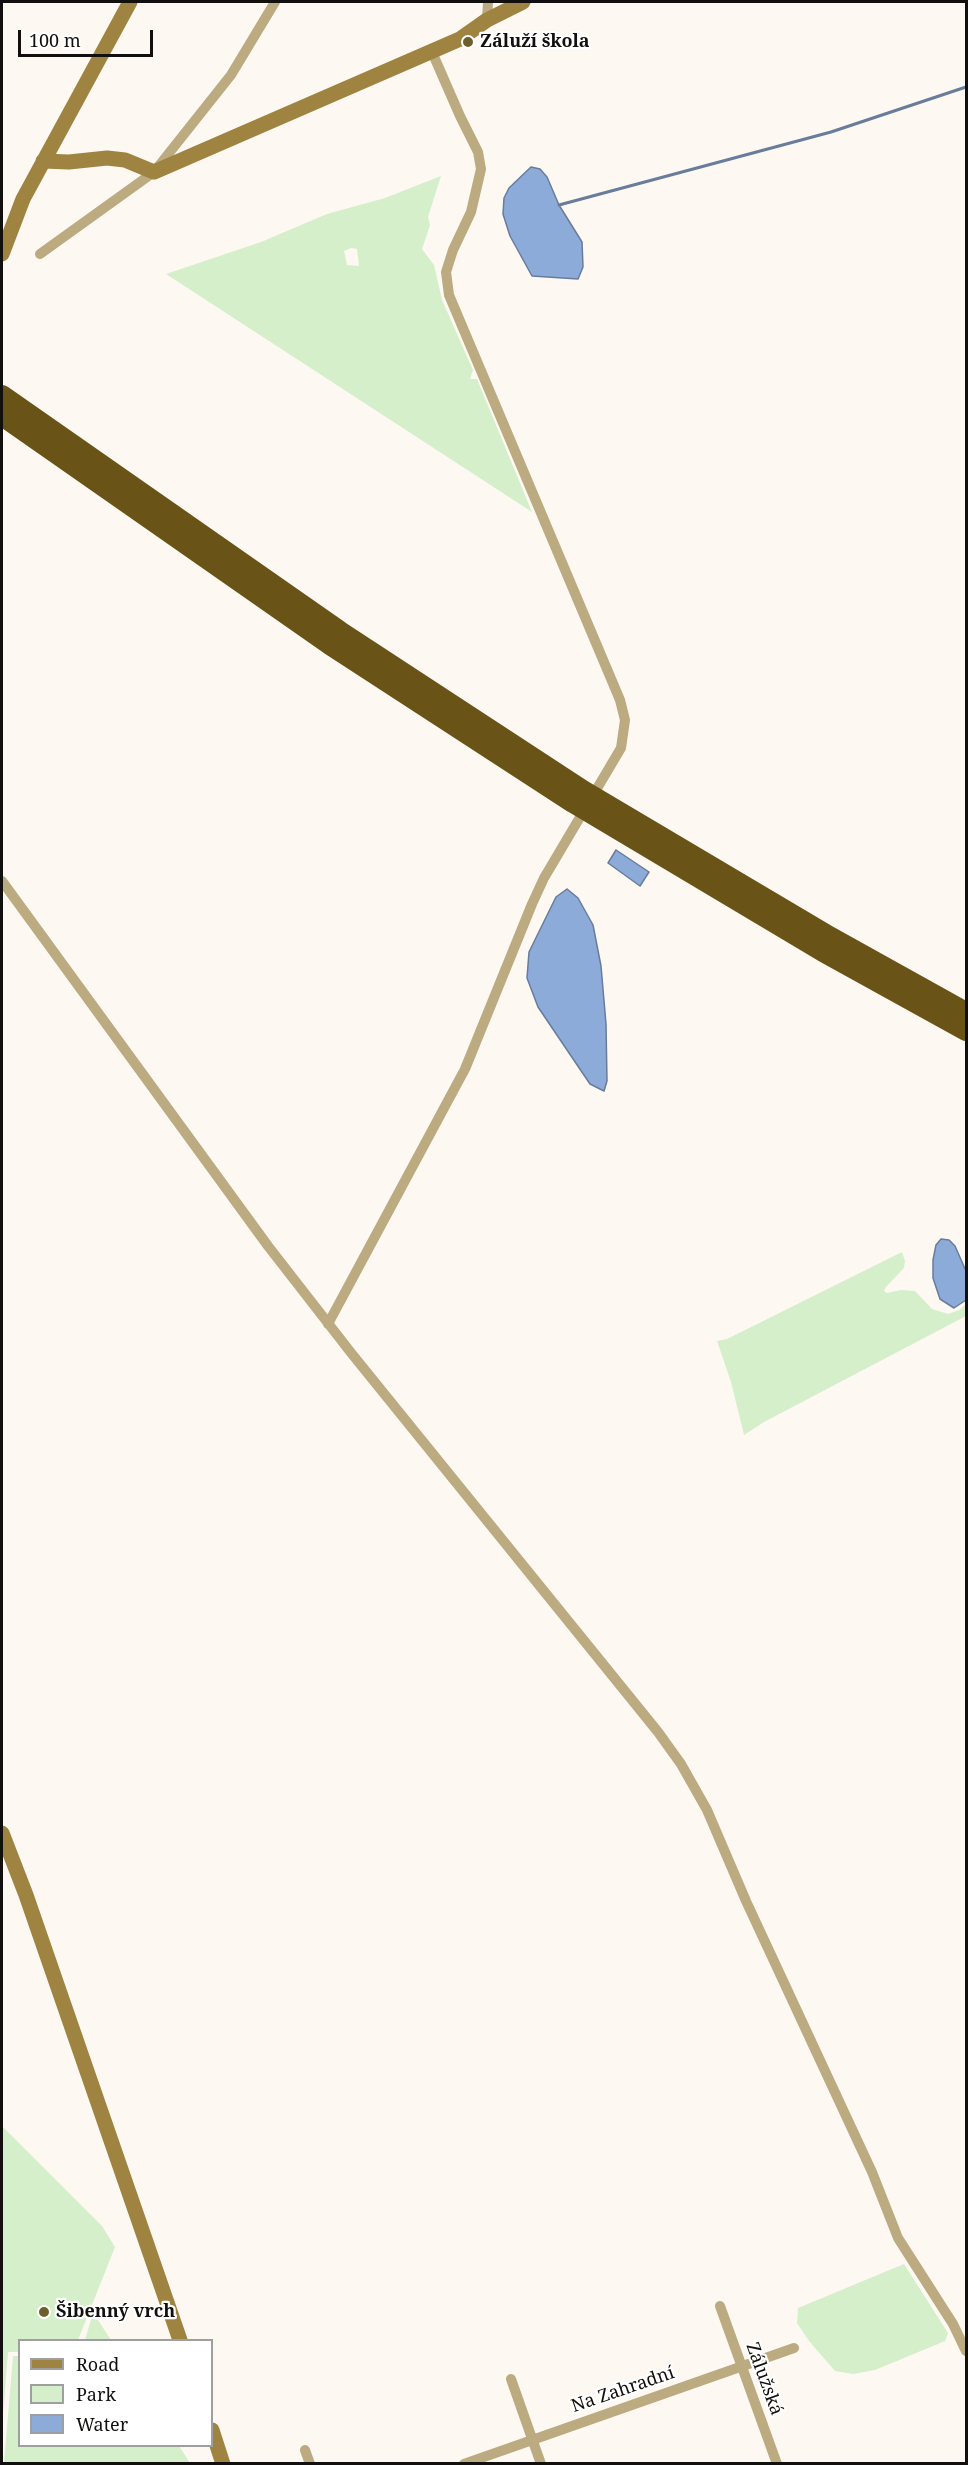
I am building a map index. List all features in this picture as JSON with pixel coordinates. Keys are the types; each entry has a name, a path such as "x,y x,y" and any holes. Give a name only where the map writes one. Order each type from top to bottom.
{"highway":[{"path":"2,395 340,631 583,790 773,903 966,1012"},
{"path":"2,416 330,645 573,803 823,952 966,1031"}],"main road":[{"path":"2,254 23,199 130,2"},
{"path":"43,160 69,162 107,158 124,160 154,172 432,52 460,39 487,20 523,2"},
{"path":"2,1833 30,1906 180,2339"},
{"path":"213,2433 223,2463"}],"street":[{"path":"40,254 154,172 231,75 275,2"},
{"path":"487,20 488,2"},
{"path":"328,1324 368,1246 456,1088 532,904 621,748 625,720 620,700 446,284 446,272 453,250 471,212 481,169 478,152 432,52"},
{"path":"2,881 209,1167 328,1324 630,1696 689,1776 872,2172 898,2238 952,2324 966,2351"},
{"name":"Zálužská","path":"720,2306 777,2463"},
{"name":"Na Zahradní","path":"464,2463 794,2348"},
{"path":"511,2379 541,2463"},
{"path":"305,2450 310,2463"}],"green space":[{"path":"441,176 428,217 430,225 422,249 434,265 442,300 473,370 470,379 477,379 532,512 166,274 261,242 327,214 385,198","holes":["351,248 357,249 359,266 347,265 344,251"]},
{"path":"902,1252 905,1261 904,1268 884,1291 887,1293 901,1290 915,1291 932,1309 948,1314 959,1310 966,1304 966,1316 764,1422 744,1435 731,1382 717,1341 727,1339"},
{"path":"2,2126 102,2226 115,2247 78,2339 18,2339 18,2352 8,2352 2,2427"},
{"path":"904,2264 948,2333 945,2341 875,2370 853,2374 835,2371 797,2323 798,2308"},
{"path":"92,2316 96,2317 110,2339 85,2339"},
{"path":"13,2356 18,2356 18,2447 180,2447 190,2463 4,2463"}],"water":[{"path":"531,167 540,169 547,177 559,205 582,242 583,267 578,279 532,276 510,236 503,214 504,198 509,188"},
{"path":"616,850 649,872 640,886 608,863"},
{"path":"567,889 578,898 593,925 601,966 606,1024 607,1081 604,1091 590,1084 538,1007 527,978 529,952 556,897"},
{"path":"941,1239 949,1240 955,1246 966,1271 966,1300 954,1308 940,1299 933,1278 936,1245"}],"waterway":[{"path":"559,205 831,132 966,87"}],"place":[{"name":"Záluží škola","path":"468,42"},
{"name":"Šibenný vrch","path":"44,2312"}]}
